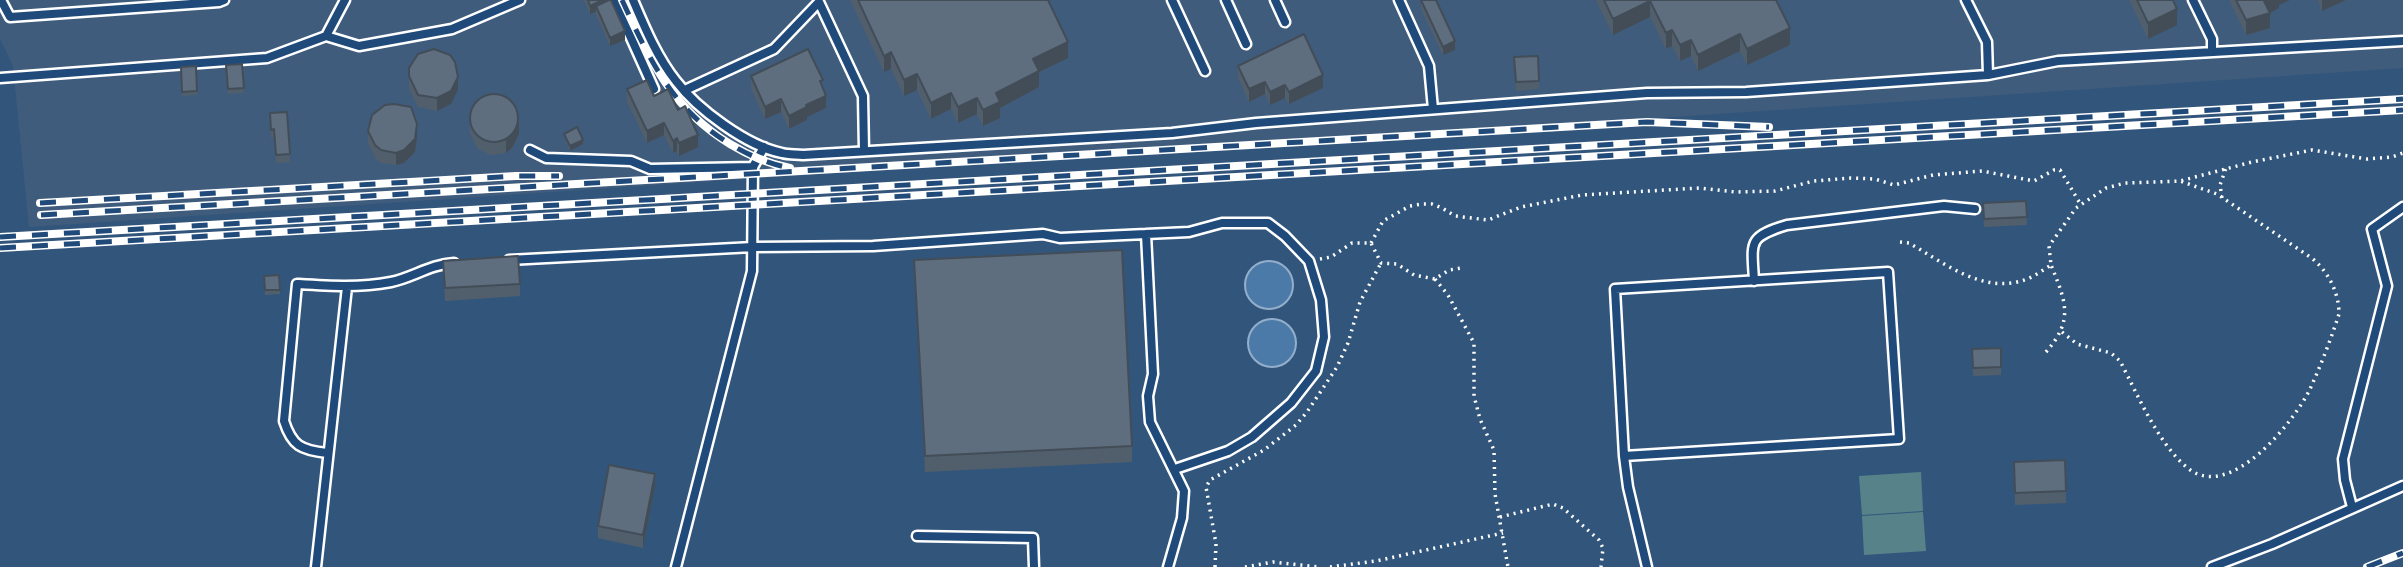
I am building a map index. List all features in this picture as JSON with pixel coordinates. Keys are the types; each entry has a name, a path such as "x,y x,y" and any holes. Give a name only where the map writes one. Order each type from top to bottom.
{"lane":[{"path":"1,0 10,17 223,0"},
{"path":"326,36 345,0"},
{"path":"0,78 267,58 326,36 359,46 452,29 520,0"},
{"path":"614,0 654,89"},
{"path":"633,0 663,62 701,106 737,133 764,147 781,153 803,155 1172,133 1647,93 1745,92 1988,75 2058,61 2403,41"},
{"path":"1172,0 1205,71"},
{"path":"1226,0 1246,44"},
{"path":"1275,0 1285,22"},
{"path":"1399,0 1429,66 1433,109"},
{"path":"1966,0 1987,42 1988,75"},
{"path":"2193,0 2212,39 2212,52"},
{"path":"685,90 774,49 819,2 863,96 864,151"},
{"path":"676,567 752,271 753,167 764,147"},
{"path":"530,150 546,158 631,161 650,169 753,167"},
{"path":"1754,281 1752,245 1768,231 1787,225 1944,206 1975,209"},
{"path":"2352,507 2343,459 2387,286 2372,229 2403,207"},
{"path":"498,260 754,247 873,246 1043,234 1060,238 1189,232 1222,223 1268,223 1285,236 1308,261 1321,300 1324,337 1316,370 1291,403 1252,437 1228,451 1175,469"},
{"path":"1146,234 1153,374 1148,396 1150,422 1184,491 1182,519 1168,567"},
{"path":"327,453 306,451 289,438 284,421 297,284 347,287 392,282 444,263 457,263"},
{"path":"1624,456 1899,439 1888,272 1615,289 1624,456 1628,487 1647,567"},
{"path":"316,567 347,287"},
{"path":"2212,567 2272,544 2403,486"},
{"path":"916,537 1033,538 1034,567"}],"path":[{"path":"2046,352 2062,332 2065,311 2063,297 2051,265 2049,246 2076,208 2106,188 2125,183 2180,181 2226,168 2312,150 2367,159 2392,157 2403,153"},
{"path":"2222,198 2220,185 2226,168"},
{"path":"1371,243 1383,221 1398,211 1422,204 1432,204 1455,216 1488,220 1521,207 1583,195 1699,188 1735,192 1775,191 1814,181 1851,178 1875,179 1894,185 1933,175 1982,172 2034,181 2054,170 2060,170 2081,205"},
{"path":"2062,332 2077,344 2111,353 2120,362 2166,445 2190,470 2199,475 2225,475 2235,470 2265,448 2291,418 2309,390 2337,321 2339,303 2323,267 2222,198 2197,185 2180,181"},
{"path":"1900,242 1909,243 1974,280 2014,283 2028,279 2051,265"},
{"path":"1308,261 1332,257 1352,243 1371,243"},
{"path":"1371,243 1381,263 1397,264 1414,275 1435,279 1448,295 1474,343 1474,396 1480,419 1494,450 1496,494 1508,567"},
{"path":"1435,279 1449,270 1461,268"},
{"path":"1500,517 1553,504 1563,508 1599,540 1603,548 1601,567"},
{"path":"1330,567 1376,561 1503,533"},
{"path":"1245,567 1273,562 1318,567"}],"shaded area":[{"path":"0,0 2403,0 2403,68 29,227 13,66 0,39"},
{"path":"1269,261 1286,268 1293,285 1286,302 1269,309 1252,302 1245,285 1252,268"},
{"path":"1272,319 1289,326 1296,343 1289,360 1272,367 1255,360 1248,343 1255,326"}],"green space":[{"path":"1921,472 1923,511 1862,515 1859,476"},
{"path":"1923,512 1926,551 1864,555 1862,516"}],"building":[{"path":"588,0 603,0 590,6"},
{"path":"609,0 625,31 610,38 596,6"},
{"path":"858,0 1048,0 1068,42 1033,59 1039,71 996,93 1000,102 983,110 977,98 958,107 951,93 931,103 917,74 904,80 891,52 884,56"},
{"path":"1421,0 1436,0 1455,41 1443,47"},
{"path":"1604,0 1776,0 1790,28 1747,49 1740,34 1698,55 1691,40 1680,45 1672,30 1666,33 1650,1 1613,19"},
{"path":"2137,0 2173,0 2177,9 2148,23"},
{"path":"2236,0 2265,0 2270,13 2246,20"},
{"path":"1304,34 1323,75 1289,92 1285,85 1270,92 1265,82 1249,89 1238,66"},
{"path":"434,49 450,55 455,62 458,77 451,91 437,98 418,95 409,76 409,68 418,54"},
{"path":"808,49 823,80 820,81 826,96 789,116 781,99 765,107 751,76"},
{"path":"1538,56 1539,81 1516,82 1514,57"},
{"path":"242,64 244,88 228,89 226,65"},
{"path":"196,66 197,91 182,92 181,67"},
{"path":"647,80 654,96 668,89 678,110 685,106 698,135 679,143 677,138 673,141 664,123 647,131 627,89"},
{"path":"494,94 511,101 518,118 511,135 494,142 477,135 470,118 477,101"},
{"path":"385,105 411,107 417,124 415,139 404,150 396,153 381,150 375,145 368,131 372,115"},
{"path":"287,112 290,154 276,155 270,113"},
{"path":"577,127 583,140 570,146 564,134"},
{"path":"2026,201 2027,217 1984,219 1983,203"},
{"path":"1122,250 1132,446 925,456 914,260"},
{"path":"518,256 520,284 445,288 443,261"},
{"path":"279,275 280,290 265,290 264,276"},
{"path":"2001,348 2001,367 1973,368 1972,349"},
{"path":"2065,460 2066,491 2015,493 2014,462"},
{"path":"609,465 655,474 643,535 598,526"}],"railway":[{"path":"622,0 664,81 692,115 737,148 767,162 790,168"},
{"path":"0,237 2403,99"},
{"path":"0,248 2403,110"},
{"path":"41,215 1647,122 1769,127"},
{"path":"40,203 516,176 559,176"},
{"path":"2367,567 2403,553"}]}
